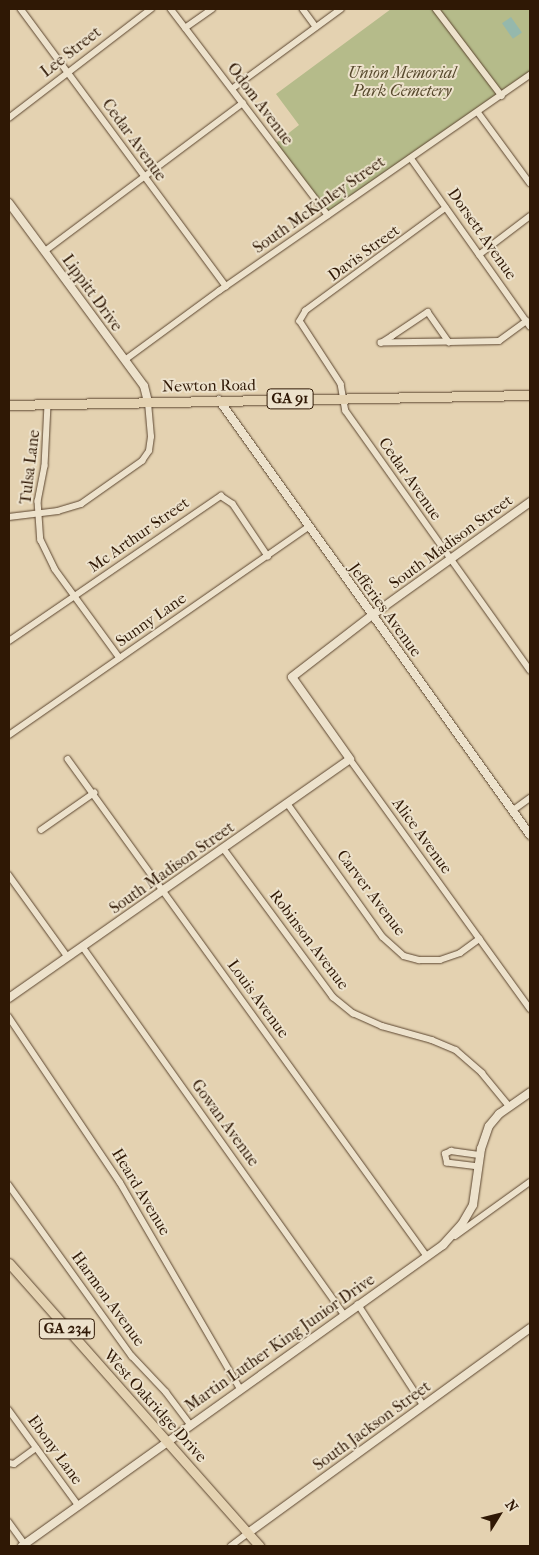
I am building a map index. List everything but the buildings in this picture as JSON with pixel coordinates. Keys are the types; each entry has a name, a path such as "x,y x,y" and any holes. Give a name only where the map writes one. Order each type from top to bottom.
{"main road":[{"name":"Newton Road","path":"9,405 343,397 530,395"},
{"name":"West Oakridge Drive","path":"9,1263 259,1546"}],"street":[{"name":"Cedar Avenue","path":"21,9 144,178 226,286"},
{"name":"Lee Street","path":"9,118 151,9"},
{"name":"Odom Avenue","path":"170,9 328,215"},
{"path":"185,28 212,9"},
{"path":"303,9 316,27"},
{"path":"232,89 341,9"},
{"path":"436,9 502,96"},
{"name":"South McKinley Street","path":"125,360 226,286 530,76"},
{"path":"45,251 243,103"},
{"path":"478,112 530,183"},
{"name":"Dorsett Avenue","path":"411,158 529,324"},
{"name":"Lippitt Drive","path":"9,203 144,386 148,402"},
{"name":"Davis Street","path":"300,321 306,311 446,208"},
{"path":"479,255 530,216"},
{"path":"449,342 428,312 381,343 397,342 449,342 499,341 529,324"},
{"name":"Cedar Avenue","path":"300,321 341,384 346,411 530,670"},
{"name":"Jefferies Avenue","path":"219,400 371,616 530,835"},
{"path":"9,517 81,504 142,461 149,451 151,437 148,402"},
{"name":"Tulsa Lane","path":"48,405 46,452 38,513 45,552 120,658"},
{"name":"Mc Arthur Street","path":"9,642 221,496 232,504 268,556"},
{"name":"South Madison Street","path":"292,678 371,616 530,502"},
{"name":"Sunny Lane","path":"9,735 308,527"},
{"name":"Alice Avenue","path":"292,678 530,1010"},
{"name":"Louis Avenue","path":"68,759 427,1256"},
{"name":"South Madison Street","path":"9,998 164,892 350,759"},
{"path":"41,830 94,793"},
{"path":"512,811 530,798"},
{"name":"Carver Avenue","path":"288,804 384,937 404,956 419,960 440,960 460,953 479,939"},
{"name":"Robinson Avenue","path":"224,849 333,997 353,1013 382,1026 432,1040 456,1050 482,1073 510,1107"},
{"path":"9,875 68,957"},
{"name":"Gowan Avenue","path":"83,947 344,1314"},
{"name":"Heard Avenue","path":"9,1017 120,1182 240,1388"},
{"path":"443,1244 462,1224 471,1209 481,1155 489,1126 530,1092"},
{"path":"479,1167 447,1163 445,1154 451,1151 481,1155"},
{"name":"Martin Luther King Junior Drive","path":"23,1545 530,1182"},
{"name":"Harmon Avenue","path":"9,1185 132,1356 166,1392 190,1424"},
{"path":"358,1304 424,1406"},
{"name":"South Jackson Street","path":"231,1546 530,1328"},
{"name":"Ebony Lane","path":"9,1410 79,1506"},
{"path":"9,1463 14,1464 36,1448"},
{"path":"9,1522 23,1545"}],"green space":[{"name":"Union Memorial Park Cemetery","path":"391,9 434,9 499,95 328,213 276,143 299,125 276,94"},
{"path":"439,9 530,9 530,73 502,93"}],"water":[{"path":"511,17 522,33 513,39 502,23"}]}
